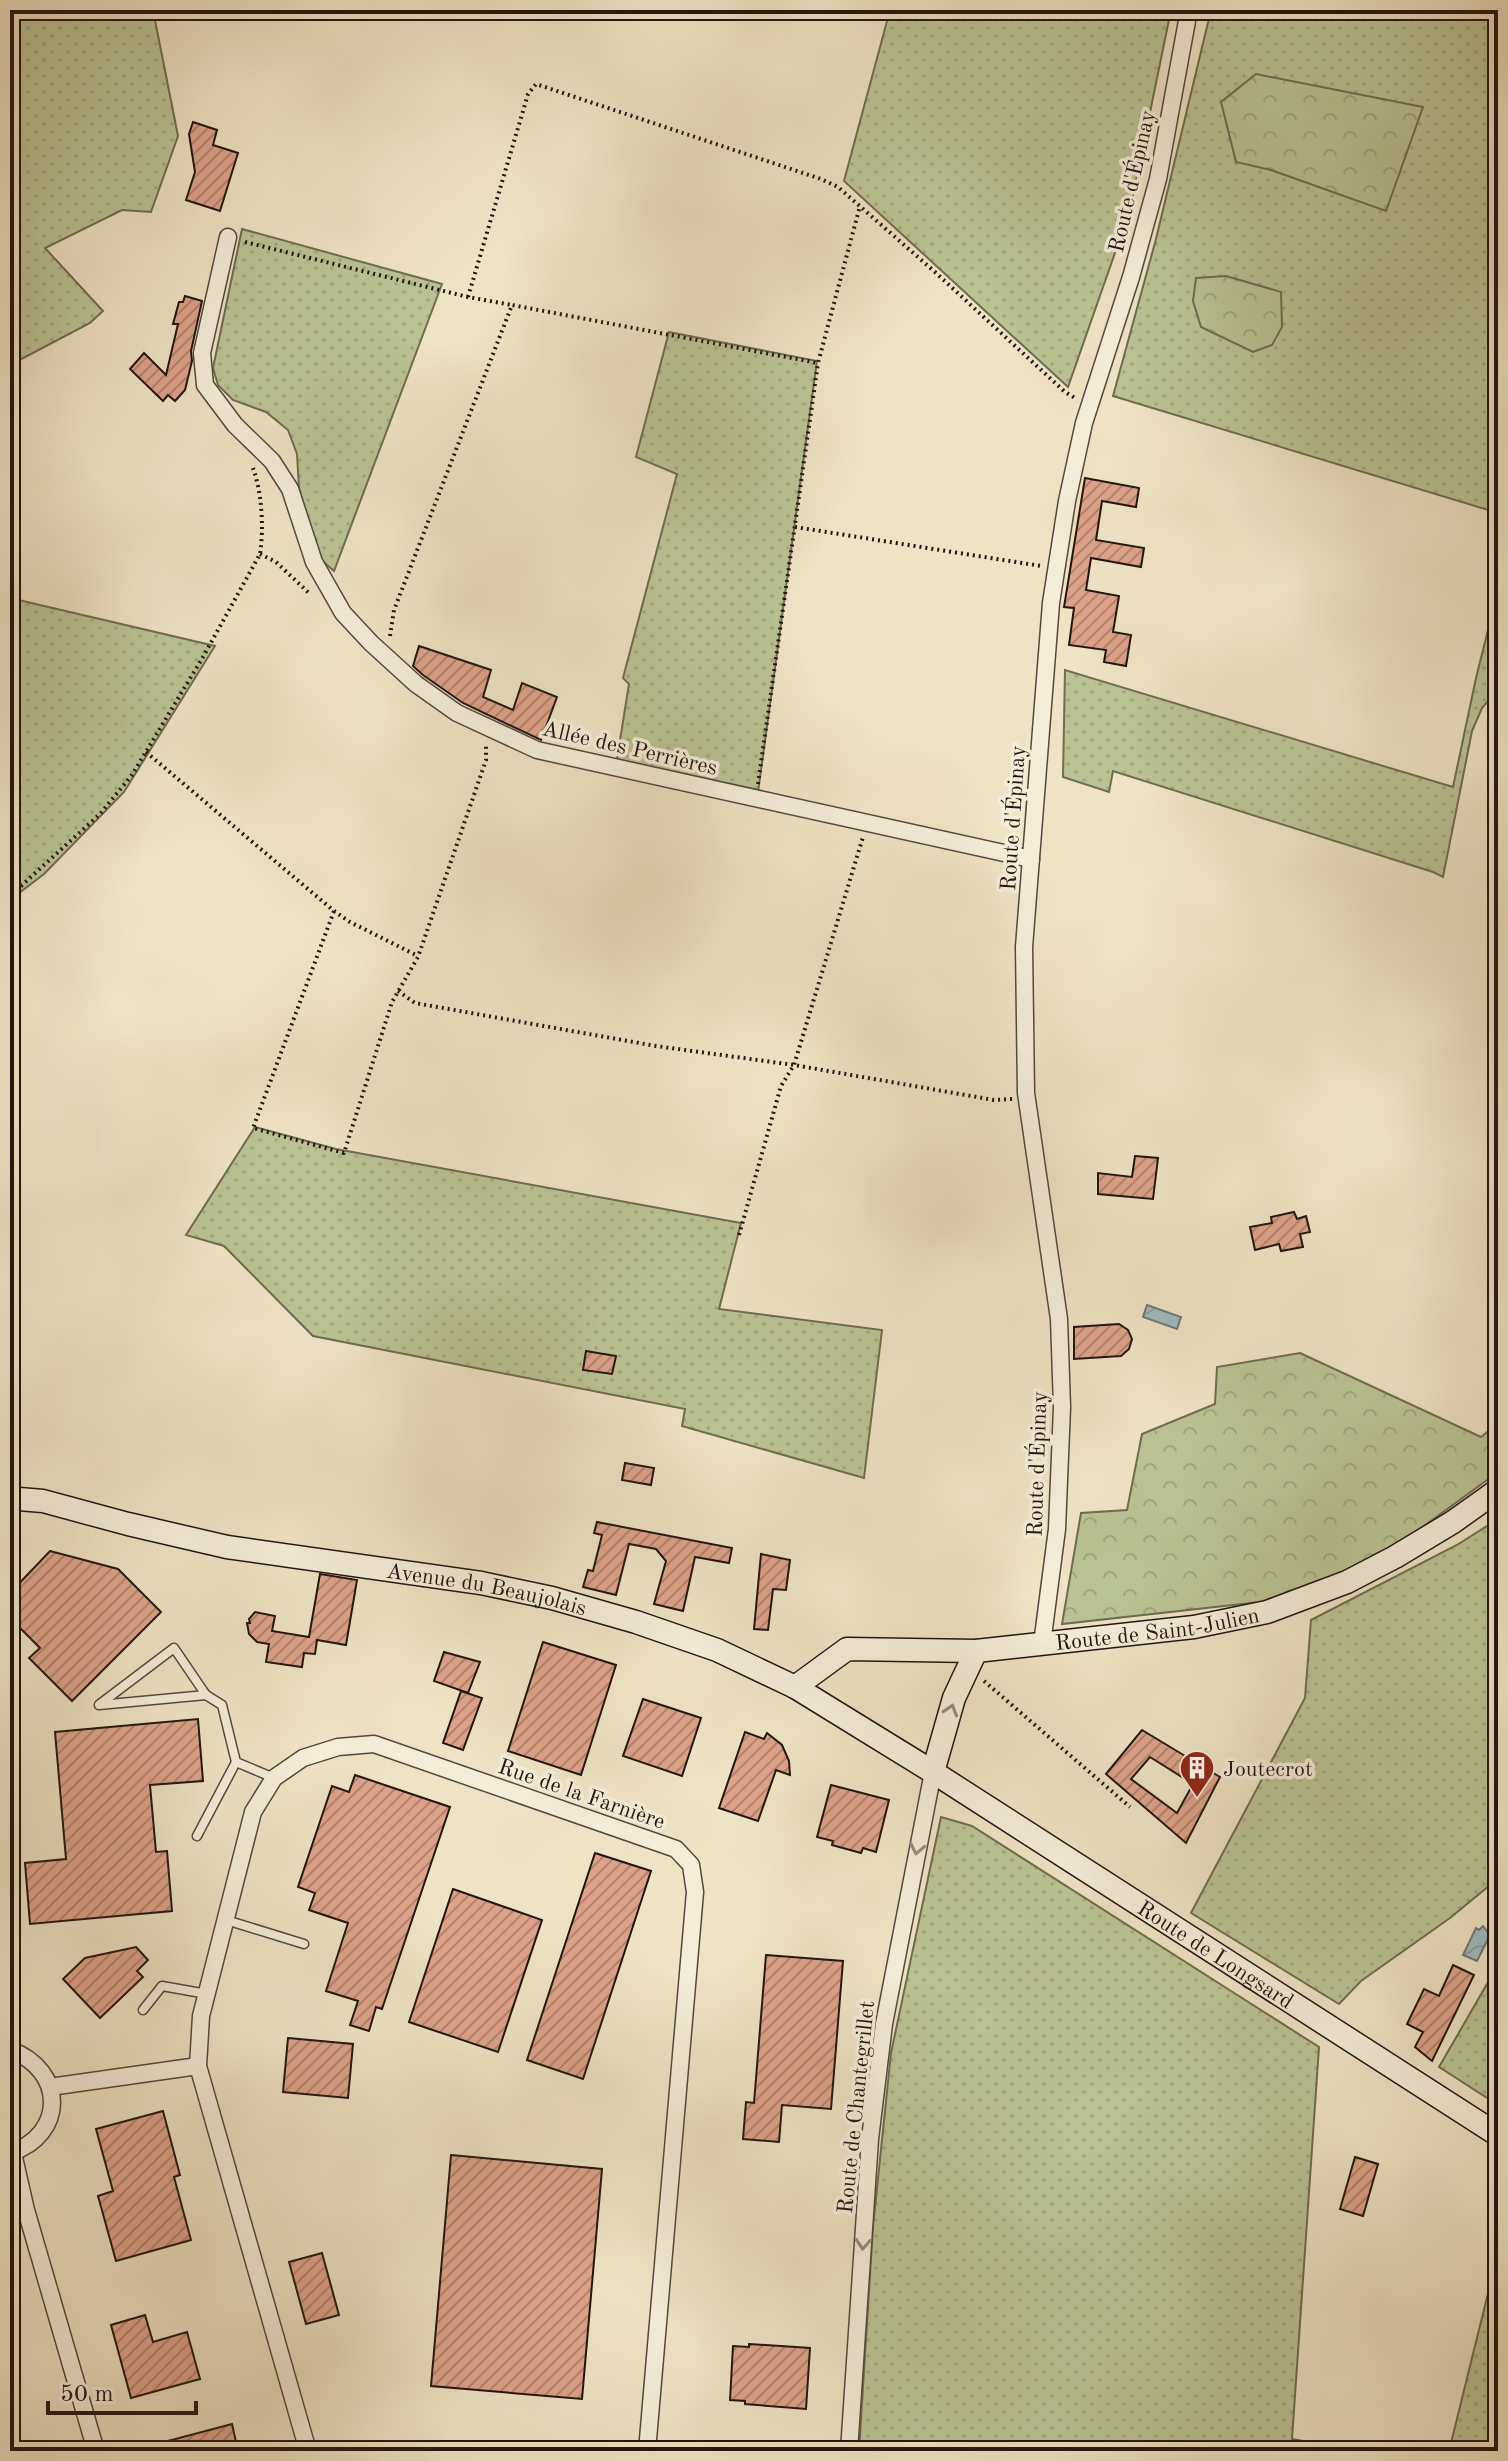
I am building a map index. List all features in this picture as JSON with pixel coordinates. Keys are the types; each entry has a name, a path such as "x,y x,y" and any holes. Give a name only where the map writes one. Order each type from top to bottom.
{"main road":[{"name":"Route de Saint-Julien","path":"795,1687 847,1649 973,1659 1042,1644 1194,1627 1267,1612 1347,1582 1395,1557 1498,1490"},
{"name":"Avenue du Beaujolais","path":"10,1501 43,1501 227,1547 481,1583 552,1598 636,1622 717,1650 795,1687 933,1772"},
{"path":"933,1772 954,1698 973,1659"},
{"name":"Route de Longsard","path":"933,1772 1498,2135"}],"street":[{"name":"Route d'Épinay","path":"1042,1644 1057,1529 1062,1392 1059,1319 1026,1097 1024,947 1051,603 1067,501 1090,404 1131,277 1158,179 1189,10"},
{"name":"Allée des Perrières","path":"228,237 202,353 205,385 235,425 272,461 290,489 314,562 338,606 416,684 457,713 537,750 1031,859"},
{"name":"Rue de la Farnière","path":"308,2451 198,2066 201,2016 253,1812 274,1778 303,1758 338,1747 374,1744 676,1849 691,1865 695,1892 647,2451"},
{"name":"Route de Chantegrillet","path":"849,2451 870,2139 884,2024 933,1772"},
{"path":"10,2050 28,2057 42,2071 50,2087 52,2109 46,2126 29,2145 11,2153 96,2451"},
{"path":"50,2087 198,2066"}],"lane":[{"path":"197,1836 236,1762 222,1705 206,1695 174,1648 99,1705 206,1695"},
{"path":"236,1762 274,1778"},
{"path":"225,1920 304,1944"},
{"path":"143,2010 162,1986 207,1994"}],"path":[{"path":"468,297 528,94 536,84 838,187 1065,392 1090,404"},
{"path":"756,799 818,363 860,206"},
{"path":"228,237 468,297 818,363"},
{"path":"380,651 390,637 394,610 512,305"},
{"path":"10,891 21,886 100,814 132,775 203,657 260,554 263,538 257,477 252,465"},
{"path":"795,527 1056,569"},
{"path":"260,554 276,562 321,601 338,606"},
{"path":"334,911 253,1128 344,1153 392,1002 418,957 486,760 485,727"},
{"path":"146,752 334,911 418,957"},
{"path":"739,1235 781,1086 794,1065 852,866 868,823"},
{"path":"398,991 415,1003 656,1046 794,1065 994,1100 1026,1097"},
{"path":"973,1659 1130,1807"}],"green space":[{"path":"10,10 153,10 178,136 151,212 122,210 45,248 103,311 90,323 10,365"},
{"path":"890,10 1171,10 1130,210 1068,387 844,181"},
{"path":"1211,10 1498,10 1498,513 1113,396 1156,239"},
{"path":"1256,74 1423,107 1386,211 1271,170 1236,162 1221,102"},
{"path":"242,229 442,284 334,571 319,558 299,488 297,454 288,430 266,412 233,400 218,385 213,368"},
{"path":"1226,276 1281,292 1282,327 1272,345 1253,352 1201,327 1193,301 1196,278"},
{"path":"669,332 817,361 758,792 617,759 629,684 623,678 677,474 636,457"},
{"path":"1498,590 1498,643 1495,651 1498,684 1472,731 1443,877 1113,771 1109,792 1063,777 1065,670 1453,787"},
{"path":"10,598 215,646 124,792 44,874 10,900"},
{"path":"255,1127 336,1149 741,1223 719,1309 882,1330 864,1478 682,1426 685,1409 313,1336 224,1246 186,1235"},
{"path":"1300,1353 1481,1437 1498,1423 1498,1472 1409,1537 1344,1572 1269,1601 1062,1624 1081,1513 1127,1510 1142,1434 1215,1404 1217,1367"},
{"path":"1498,1519 1498,1883 1495,1881 1450,1918 1361,1981 1339,2004 1191,1913 1305,1698 1311,1620 1457,1545"},
{"path":"941,1817 972,1826 1319,2047 1292,2439 1357,2451 859,2451 873,2227 891,2053"},
{"path":"1498,1965 1498,2105 1439,2067"},
{"path":"1498,2253 1498,2451 1449,2451"}],"water":[{"path":"1147,1305 1181,1317 1177,1329 1143,1317"},
{"path":"1483,1926 1490,1935 1477,1961 1463,1955 1476,1928 1479,1930"}],"building":[{"path":"193,122 217,130 213,145 238,153 220,211 186,200 195,172 189,134"},
{"path":"185,296 202,301 191,351 192,361 185,390 175,401 168,395 163,401 130,369 144,353 166,375 178,324 173,324 179,302 183,302"},
{"path":"1085,478 1139,488 1136,507 1102,501 1096,540 1144,548 1141,567 1091,558 1086,590 1119,596 1113,632 1131,635 1126,666 1104,662 1106,650 1069,645 1074,608 1064,607"},
{"path":"419,646 491,670 483,697 513,710 522,683 557,697 541,740 463,703 423,675 413,666"},
{"path":"1135,1156 1158,1158 1153,1199 1098,1194 1098,1173 1132,1177"},
{"path":"1294,1212 1297,1219 1306,1216 1310,1232 1300,1234 1303,1247 1281,1251 1279,1244 1255,1250 1250,1227 1272,1223 1271,1217"},
{"path":"1119,1324 1128,1330 1132,1339 1129,1349 1121,1356 1074,1359 1074,1327"},
{"path":"586,1351 616,1356 612,1374 583,1370"},
{"path":"625,1463 654,1468 651,1485 622,1480"},
{"path":"597,1522 732,1548 729,1563 695,1557 683,1611 654,1604 666,1561 656,1549 629,1544 616,1595 583,1587 588,1570 593,1571 602,1535 594,1533"},
{"path":"50,1551 118,1569 161,1612 72,1701 29,1658 40,1648 19,1627 10,1600 10,1593"},
{"path":"761,1554 790,1560 786,1590 773,1589 768,1630 754,1629"},
{"path":"320,1574 357,1580 346,1645 317,1640 315,1654 304,1653 302,1667 266,1662 269,1644 257,1642 249,1634 249,1619 255,1612 275,1616 272,1631 309,1637"},
{"path":"543,1642 616,1665 581,1775 508,1751"},
{"path":"444,1652 480,1662 468,1693 434,1681"},
{"path":"461,1691 482,1698 463,1750 443,1743"},
{"path":"643,1699 701,1718 682,1776 623,1756"},
{"path":"198,1719 203,1781 150,1785 156,1852 167,1851 172,1911 30,1924 25,1863 66,1859 55,1732"},
{"name":"Joutecrot","path":"1142,1730 1220,1777 1186,1843 1106,1774","holes":["1150,1757 1193,1784 1177,1813 1131,1779"]},
{"path":"745,1732 764,1739 767,1733 782,1745 789,1761 790,1775 776,1770 758,1821 719,1808"},
{"path":"355,1775 450,1807 382,2009 376,2007 369,2031 350,2025 358,2001 326,1991 348,1923 309,1910 315,1893 298,1887 332,1786 349,1792"},
{"path":"831,1785 889,1800 876,1852 863,1848 861,1853 817,1837"},
{"path":"595,1853 651,1871 583,2079 527,2060"},
{"path":"453,1889 542,1920 498,2052 409,2022"},
{"path":"136,1947 148,1960 137,1971 143,1977 100,2018 63,1979 85,1958"},
{"path":"766,1955 843,1961 831,2109 782,2105 779,2142 743,2139 746,2102 754,2103"},
{"path":"1453,1965 1474,1975 1432,2061 1415,2047 1423,2032 1407,2024 1424,1989 1439,1996"},
{"path":"288,2038 353,2044 348,2098 283,2092"},
{"path":"163,2111 180,2175 174,2177 191,2240 116,2261 98,2196 113,2191 96,2129"},
{"path":"451,2155 602,2169 582,2399 431,2386"},
{"path":"1355,2157 1378,2164 1363,2216 1340,2209"},
{"path":"322,2253 339,2315 306,2324 289,2262"},
{"path":"145,2315 153,2342 187,2332 200,2379 131,2398 111,2325"},
{"path":"749,2344 810,2348 806,2409 730,2400 733,2346 749,2347"},
{"path":"232,2424 238,2451 150,2451 149,2446"}],"place":[{"name":"Joutecrot","path":"1197,1799"}]}
